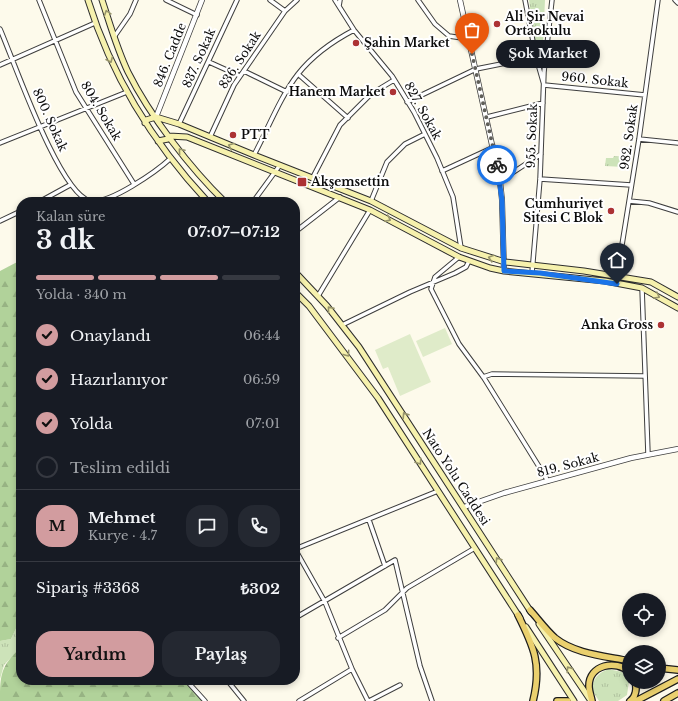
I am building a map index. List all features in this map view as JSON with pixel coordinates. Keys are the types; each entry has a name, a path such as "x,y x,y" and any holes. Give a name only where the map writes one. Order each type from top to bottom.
{"main road":[{"path":"88,0 95,23 112,64 144,123 204,197"},
{"path":"102,0 114,37 128,72 169,136 221,197"},
{"path":"144,123 146,120 156,117 180,124 371,201 461,248 505,262 617,276 651,282 678,297"},
{"path":"158,142 163,141 169,136 187,137 370,210 469,261 504,271 604,281 642,288 678,308"},
{"name":"Nato Yolu Caddesi","path":"300,277 318,296 342,326 390,394 530,610 592,701"},
{"name":"Nato Yolu Caddesi","path":"300,297 309,306 357,368 574,701"},
{"path":"530,610 555,638 568,646 584,652 622,660"},
{"path":"518,615 534,650 537,686 533,701"},
{"path":"592,701 589,685 590,679 596,670 605,665 616,665 622,668"},
{"path":"666,669 678,670"},
{"path":"636,701 678,679"},
{"path":"630,701 633,698 635,689"},
{"path":"664,701 678,693"},
{"path":"558,701 568,701"}],"street":[{"name":"804. Sokak","path":"39,0 76,92 134,184"},
{"path":"114,37 130,14 136,0"},
{"path":"166,0 197,15"},
{"name":"846. Cadde","path":"156,117 202,0"},
{"name":"837. Sokak","path":"180,124 237,0"},
{"path":"270,0 285,11"},
{"name":"836. Sokak","path":"210,137 234,85 285,11 297,0"},
{"name":"827. Sokak","path":"335,0 354,30 394,80 424,134 453,197 461,248"},
{"path":"339,6 340,0"},
{"path":"418,0 436,24 449,36 469,38"},
{"path":"460,0 494,147 500,181 505,262 504,271"},
{"path":"525,0 536,57 544,85"},
{"name":"955. Sokak","path":"532,273 540,178 544,85 552,0"},
{"name":"982. Sokak","path":"617,276 639,139 658,0"},
{"path":"675,0 678,3"},
{"path":"0,65 95,23"},
{"name":"800. Sokak","path":"0,29 50,149 70,185 83,197"},
{"path":"254,155 298,74 321,51 338,38 354,30"},
{"path":"407,102 476,69 536,57"},
{"path":"209,62 240,76"},
{"path":"244,71 287,92"},
{"path":"298,74 348,118"},
{"path":"313,177 340,125 372,94 394,80"},
{"name":"960. Sokak","path":"544,85 645,95"},
{"path":"0,143 127,92"},
{"path":"487,117 543,103"},
{"path":"371,201 387,162 405,144 424,134"},
{"path":"639,139 678,143"},
{"path":"442,171 494,147"},
{"path":"500,181 541,154"},
{"path":"134,184 161,168 171,158"},
{"path":"257,197 280,165"},
{"path":"540,178 631,185"},
{"name":"800. Sokak","path":"111,197 134,184"},
{"path":"48,197 70,185"},
{"path":"300,228 340,197"},
{"path":"629,201 649,203 678,212"},
{"path":"318,296 370,210"},
{"path":"0,221 16,213"},
{"path":"459,257 434,277 431,289 437,304 459,344 483,377 548,481"},
{"path":"342,326 461,270 466,267 469,261"},
{"path":"642,288 648,454"},
{"path":"483,377 492,374 644,376"},
{"name":"819. Sokak","path":"464,507 504,493 548,481 648,454 678,449"},
{"path":"300,547 438,491"},
{"path":"369,520 385,566"},
{"path":"338,638 385,610 403,590 475,548"},
{"path":"300,558 325,602 338,638 352,670 369,701 400,685"},
{"path":"300,615 395,560 420,666 432,701"},
{"path":"299,701 352,670"},
{"path":"191,685 205,701"},
{"path":"231,685 244,701"}],"green space":[{"path":"529,0 545,0 543,43 535,44"},
{"path":"614,156 624,157 624,167 605,166 606,158 613,158"},
{"path":"16,263 16,628 11,639 0,641 0,271"},
{"path":"445,328 452,344 423,357 416,341"},
{"path":"410,334 431,382 400,396 388,367 383,369 375,350"},
{"path":"16,628 16,652 4,665 0,679 0,641 11,639"},
{"path":"16,652 16,685 191,685 205,701 0,701 1,677 6,665"},
{"path":"608,669 622,672 622,689 628,689 627,695 618,701 599,701 592,690 596,677"}],"way so far":[{"path":"472,54 497,165"}],"place":[{"name":"Ali Şir Nevai Ortaokulu","path":"497,24"},
{"name":"Şahin Market","path":"356,43"},
{"name":"Şok Market","path":"472,54"},
{"name":"Hanem Market","path":"393,92"},
{"name":"PTT","path":"233,135"},
{"name":"Akşemsettin","path":"302,182"},
{"name":"Cumhuriyet Sitesi C Blok","path":"611,211"},
{"name":"Anka Gross","path":"661,325"}],"route":[{"path":"497,165 502,200 505,262 504,271 540,273 617,284"}]}
